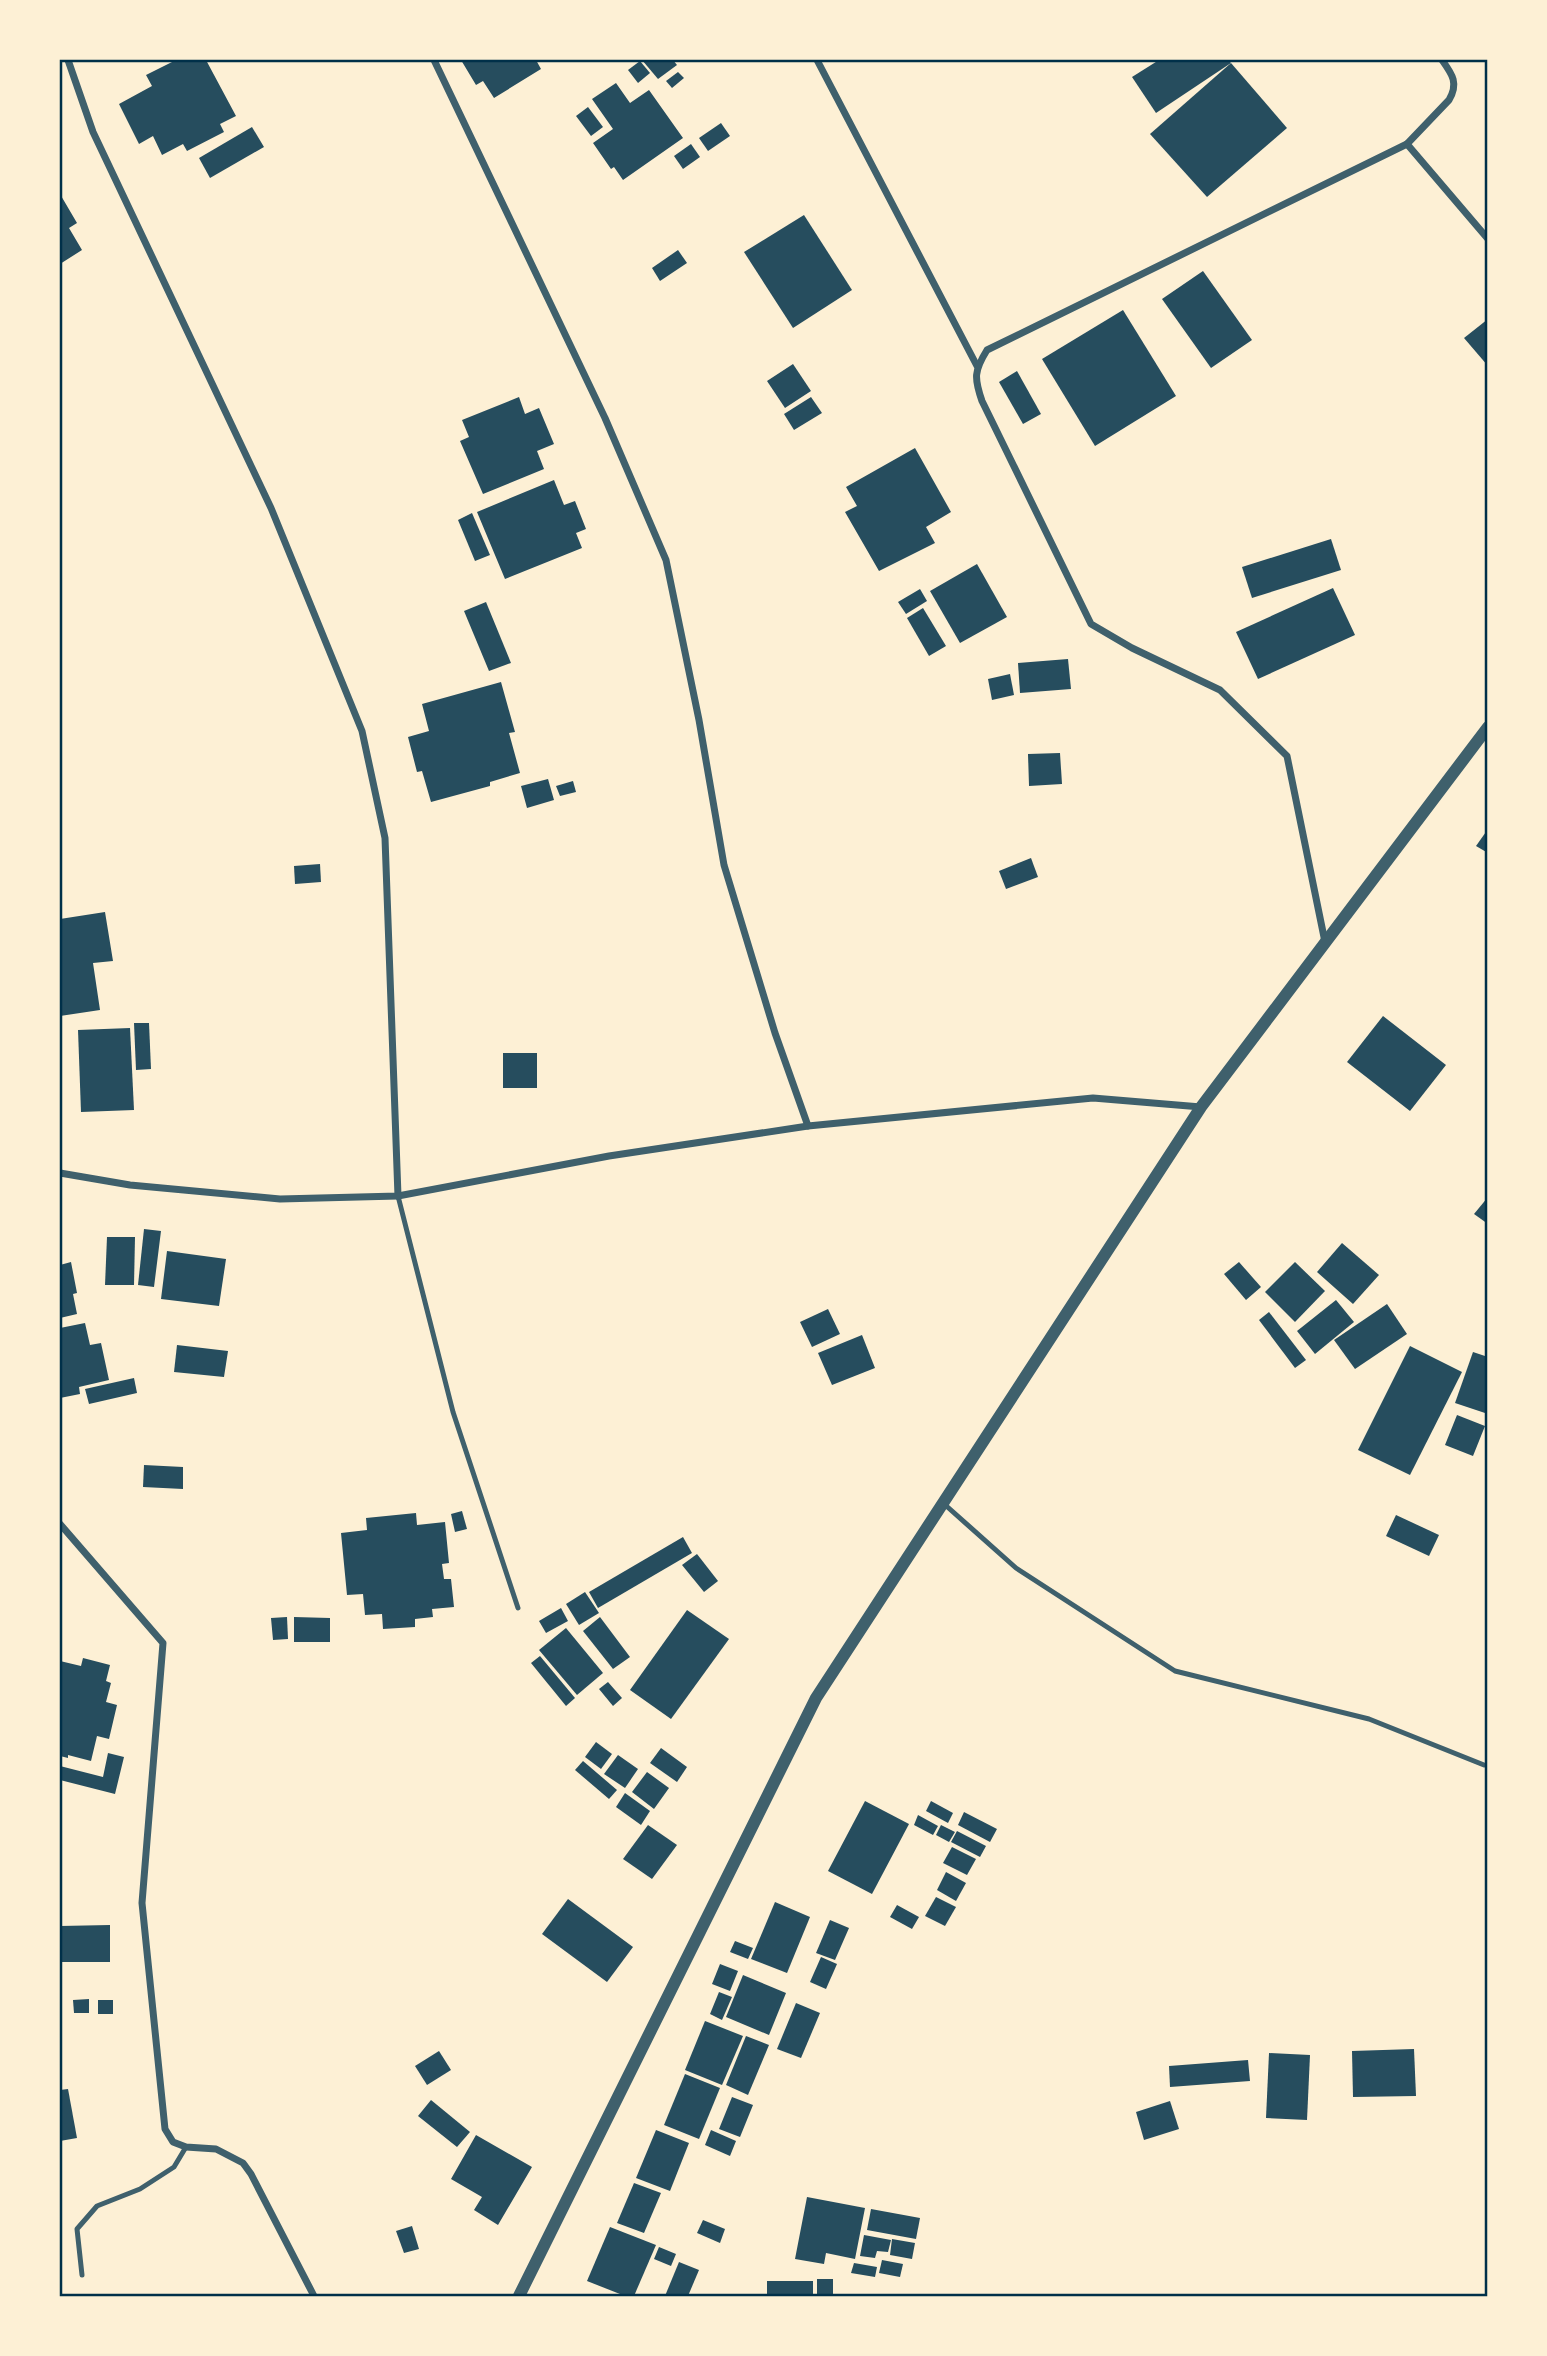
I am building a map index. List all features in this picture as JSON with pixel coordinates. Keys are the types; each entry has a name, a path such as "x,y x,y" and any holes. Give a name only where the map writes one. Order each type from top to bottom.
{"street":[{"path":"68,60 93,132 271,508 362,731 385,838 398,1196"},
{"path":"433,60 605,418 666,560 699,720 724,865 775,1033 808,1126"},
{"path":"817,60 977,366"},
{"path":"1325,943 1287,756 1220,691 1132,648 1091,624 982,401 976,382 977,366 987,350 1407,144 1449,100 1453,92 1453,75 1442,60"},
{"path":"1407,144 1488,239"},
{"path":"519,2297 816,1698 1201,1107 1488,727"},
{"path":"60,1173 130,1185 280,1199 398,1196 609,1156 808,1126 1093,1098 1201,1107"},
{"path":"60,1524 163,1643 142,1903 165,2129 173,2142 186,2147 216,2149 243,2163 314,2297"}],"lane":[{"path":"398,1196 453,1412 518,1608"},
{"path":"943,1503 1016,1568 1175,1671 1369,1719 1484,1765"},
{"path":"82,2275 78,2230 97,2206 140,2189 174,2167 186,2147"}],"building":[{"path":"176,60 206,60 236,116 220,124 224,132 187,151 183,144 162,155 153,136 139,144 119,104 152,86 146,75"},
{"path":"461,60 536,60 541,69 494,98 483,81 476,85"},
{"path":"642,60 673,60 677,65 658,79"},
{"path":"1159,60 1228,60 1231,63 1156,113 1132,77"},
{"path":"640,61 650,73 638,83 628,70"},
{"path":"1231,63 1287,128 1207,197 1150,134"},
{"path":"678,72 684,78 672,88 666,81"},
{"path":"616,83 630,103 649,90 683,138 623,180 614,167 611,169 593,143 613,129 592,99"},
{"path":"588,107 603,127 591,136 576,116"},
{"path":"721,123 730,136 708,151 699,138"},
{"path":"252,127 264,147 210,178 199,158"},
{"path":"691,144 700,157 683,169 674,156"},
{"path":"60,194 77,223 69,228 82,250 60,264"},
{"path":"804,215 852,290 793,328 744,252"},
{"path":"678,250 687,263 660,281 652,268"},
{"path":"1203,271 1252,340 1211,368 1162,299"},
{"path":"1123,310 1176,396 1095,446 1042,359"},
{"path":"1488,319 1488,366 1464,338"},
{"path":"793,364 811,391 785,408 767,381"},
{"path":"1017,371 1041,414 1023,424 999,382"},
{"path":"519,397 525,414 539,408 554,444 537,451 544,469 483,494 460,441 469,437 462,420"},
{"path":"811,397 822,413 794,430 784,414"},
{"path":"915,448 951,512 926,527 935,543 879,571 845,512 857,506 846,487"},
{"path":"554,480 564,505 575,501 586,529 576,533 582,548 505,579 477,512"},
{"path":"472,513 490,555 475,561 458,520"},
{"path":"1331,539 1341,570 1252,598 1242,567"},
{"path":"977,564 1007,617 960,643 930,591"},
{"path":"1333,588 1355,635 1258,679 1236,632"},
{"path":"920,589 927,601 906,614 898,602"},
{"path":"486,602 511,663 489,671 464,611"},
{"path":"923,608 946,646 929,656 907,618"},
{"path":"1068,659 1071,689 1020,693 1018,663"},
{"path":"1010,674 1014,695 992,700 988,679"},
{"path":"501,682 515,732 509,733 520,773 490,782 490,786 431,802 422,771 417,772 408,737 429,731 422,704"},
{"path":"1060,753 1062,784 1029,786 1028,754"},
{"path":"548,779 554,800 527,808 521,786"},
{"path":"573,781 576,792 560,796 556,786"},
{"path":"1488,829 1488,853 1476,846"},
{"path":"1031,858 1038,877 1006,889 999,871"},
{"path":"320,864 321,882 295,884 294,866"},
{"path":"105,912 113,961 93,963 100,1010 60,1016 60,919"},
{"path":"1383,1016 1446,1065 1410,1111 1347,1062"},
{"path":"134,1023 149,1023 151,1069 136,1070"},
{"path":"130,1028 134,1110 81,1112 78,1030"},
{"path":"503,1053 537,1053 537,1088 503,1088"},
{"path":"1488,1197 1488,1224 1474,1214"},
{"path":"144,1229 161,1231 154,1287 138,1285"},
{"path":"107,1237 135,1237 134,1285 105,1285"},
{"path":"1342,1243 1379,1275 1353,1304 1317,1272"},
{"path":"167,1251 226,1259 219,1306 161,1299"},
{"path":"71,1262 77,1293 73,1294 77,1314 60,1318 60,1265"},
{"path":"1239,1262 1261,1287 1246,1300 1224,1274"},
{"path":"1295,1262 1325,1291 1295,1322 1265,1292"},
{"path":"1336,1300 1354,1322 1315,1354 1297,1331"},
{"path":"1387,1304 1407,1334 1355,1369 1334,1340"},
{"path":"828,1309 840,1334 812,1347 800,1322"},
{"path":"1269,1312 1306,1360 1295,1368 1259,1320"},
{"path":"85,1323 90,1345 101,1343 109,1380 79,1387 80,1394 60,1398 60,1328"},
{"path":"862,1335 875,1368 832,1385 818,1353"},
{"path":"177,1345 228,1351 224,1377 174,1372"},
{"path":"1410,1346 1462,1372 1410,1475 1358,1450"},
{"path":"1473,1352 1488,1357 1488,1414 1455,1403"},
{"path":"134,1378 137,1393 89,1404 85,1389"},
{"path":"1457,1415 1485,1426 1473,1456 1445,1445"},
{"path":"144,1465 183,1467 183,1489 143,1487"},
{"path":"462,1511 467,1529 455,1532 451,1514"},
{"path":"416,1513 417,1525 445,1522 449,1563 442,1564 444,1579 451,1579 454,1607 432,1609 433,1617 415,1619 415,1627 383,1629 382,1614 365,1615 363,1594 347,1595 341,1533 367,1530 366,1518"},
{"path":"1396,1515 1439,1535 1429,1556 1386,1536"},
{"path":"683,1537 692,1553 598,1608 589,1592"},
{"path":"697,1554 718,1581 704,1592 682,1565"},
{"path":"585,1592 599,1613 579,1625 566,1604"},
{"path":"561,1608 568,1621 546,1633 539,1621"},
{"path":"687,1610 729,1639 671,1719 630,1690"},
{"path":"287,1617 288,1639 273,1640 271,1618"},
{"path":"294,1617 330,1618 330,1642 294,1642"},
{"path":"600,1617 630,1657 613,1669 583,1631"},
{"path":"566,1628 603,1673 577,1695 539,1650"},
{"path":"540,1656 575,1698 566,1706 531,1663"},
{"path":"83,1658 110,1665 106,1681 111,1683 106,1702 117,1705 109,1739 97,1736 91,1761 68,1755 68,1758 60,1756 60,1661 81,1666"},
{"path":"608,1682 622,1698 613,1706 599,1689"},
{"path":"596,1742 612,1754 601,1769 585,1757"},
{"path":"661,1748 687,1767 677,1782 650,1763"},
{"path":"108,1753 124,1757 115,1794 60,1780 60,1766 103,1777"},
{"path":"618,1755 638,1769 625,1788 604,1774"},
{"path":"583,1761 617,1790 609,1799 575,1770"},
{"path":"647,1772 669,1788 654,1809 632,1792"},
{"path":"625,1793 650,1811 641,1825 616,1807"},
{"path":"865,1801 909,1824 872,1894 828,1871"},
{"path":"931,1801 953,1813 948,1823 926,1811"},
{"path":"964,1812 997,1829 990,1842 958,1825"},
{"path":"918,1815 938,1826 933,1835 914,1825"},
{"path":"648,1825 677,1845 652,1879 623,1859"},
{"path":"941,1825 955,1832 949,1842 936,1835"},
{"path":"957,1831 986,1846 980,1857 951,1842"},
{"path":"952,1847 976,1859 967,1875 943,1863"},
{"path":"946,1872 966,1883 956,1901 937,1890"},
{"path":"936,1897 956,1907 945,1926 925,1916"},
{"path":"568,1899 633,1947 607,1982 542,1934"},
{"path":"775,1902 810,1917 787,1973 751,1959"},
{"path":"897,1905 919,1917 912,1929 890,1917"},
{"path":"830,1920 849,1928 835,1960 816,1953"},
{"path":"110,1925 110,1962 60,1962 60,1926"},
{"path":"735,1941 753,1948 748,1959 730,1952"},
{"path":"821,1957 837,1964 826,1989 810,1982"},
{"path":"720,1964 738,1971 730,1991 712,1984"},
{"path":"743,1975 786,1993 769,2035 726,2017"},
{"path":"719,1992 732,1997 722,2020 710,2014"},
{"path":"89,1999 89,2013 74,2013 73,2000"},
{"path":"98,2000 113,2000 113,2014 98,2014"},
{"path":"796,2003 820,2013 801,2058 777,2049"},
{"path":"705,2021 743,2036 722,2085 685,2070"},
{"path":"746,2036 769,2045 748,2095 726,2085"},
{"path":"1414,2049 1416,2096 1353,2097 1352,2051"},
{"path":"439,2051 451,2070 427,2085 415,2066"},
{"path":"1269,2053 1310,2055 1307,2120 1266,2118"},
{"path":"1248,2060 1250,2081 1170,2087 1169,2066"},
{"path":"685,2074 720,2088 699,2139 664,2125"},
{"path":"68,2089 77,2138 60,2141 60,2090"},
{"path":"732,2097 753,2105 740,2137 719,2129"},
{"path":"431,2100 470,2132 457,2147 418,2116"},
{"path":"1170,2101 1179,2129 1144,2140 1136,2112"},
{"path":"656,2130 689,2143 670,2191 636,2178"},
{"path":"711,2130 736,2141 730,2156 705,2145"},
{"path":"476,2135 532,2167 498,2225 474,2210 482,2197 451,2179"},
{"path":"634,2183 661,2193 644,2233 617,2223"},
{"path":"807,2197 865,2208 855,2259 826,2253 824,2264 795,2259"},
{"path":"871,2209 920,2218 916,2239 867,2230"},
{"path":"703,2220 725,2229 720,2243 697,2233"},
{"path":"412,2226 419,2249 404,2253 396,2231"},
{"path":"610,2227 656,2245 634,2296 625,2296 587,2281"},
{"path":"864,2235 891,2240 888,2252 877,2251 875,2258 860,2256"},
{"path":"892,2239 915,2243 912,2259 890,2255"},
{"path":"659,2247 676,2254 671,2266 654,2259"},
{"path":"882,2260 903,2264 900,2277 879,2273"},
{"path":"679,2262 699,2270 688,2296 665,2296"},
{"path":"854,2263 877,2267 875,2277 851,2273"},
{"path":"817,2279 833,2279 833,2296 817,2296"},
{"path":"767,2281 813,2281 813,2296 767,2296"}]}
